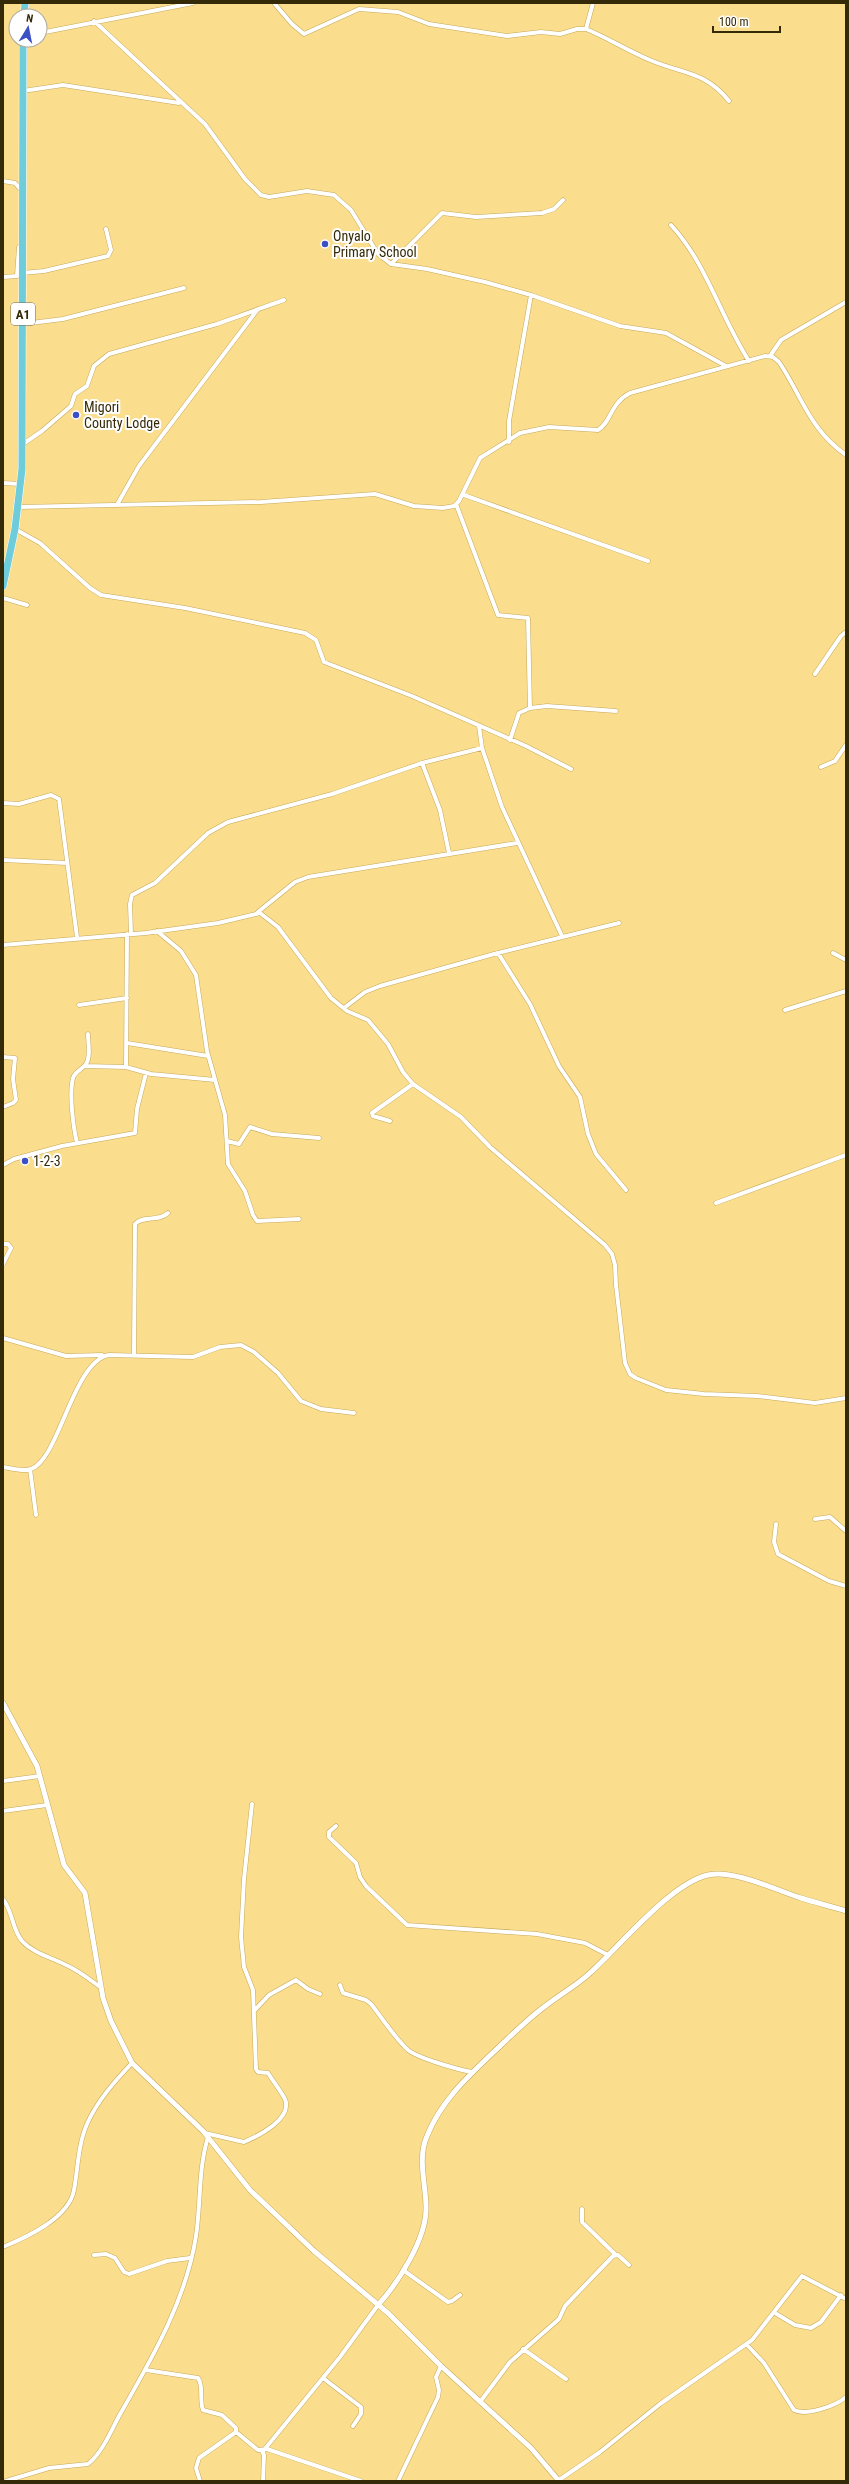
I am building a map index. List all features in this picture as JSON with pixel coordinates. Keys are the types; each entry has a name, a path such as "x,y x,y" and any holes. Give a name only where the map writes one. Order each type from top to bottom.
{"highway":[{"name":"A1","path":"3,586 15,529 23,444 23,48"}],"street":[{"path":"48,31 94,21 193,3"},
{"path":"274,3 298,31 306,34 358,9 398,12 429,24 501,35 541,32 560,34 577,29 586,29 654,62 697,75 717,87 729,101"},
{"path":"586,29 593,3"},
{"path":"94,21 209,129 245,180 257,193 269,197 302,191 334,195 350,210 378,254 391,264 427,269 531,295 620,326 666,333 726,366"},
{"path":"23,91 63,85 180,103"},
{"path":"3,181 15,183 23,192 17,276 3,277"},
{"path":"391,264 442,214 476,217 542,213 554,209 562,200"},
{"path":"671,225 685,241 701,266 721,312 749,360"},
{"path":"22,273 44,271 108,256 111,250 106,229"},
{"path":"23,324 63,319 184,288"},
{"path":"509,442 509,421 531,295"},
{"path":"23,444 70,408 75,394 87,386 94,366 109,354 217,324 284,300"},
{"path":"770,356 781,340 846,302"},
{"path":"118,503 139,466 258,309"},
{"path":"18,506 118,503 261,502 375,494 424,508 443,508 456,504 464,495 480,458 509,442 520,433 539,428 598,430 605,424 616,403 624,396 641,389 749,360 770,356 779,362 799,398 823,435 846,455"},
{"path":"3,483 20,484"},
{"path":"464,495 648,561"},
{"path":"456,504 498,616 528,618 530,708"},
{"path":"15,529 40,543 90,588 101,594 192,609 305,633 316,640 324,662 390,686 571,769"},
{"path":"3,598 27,605"},
{"path":"815,674 841,636 846,632"},
{"path":"510,740 519,713 530,708 547,706 616,711"},
{"path":"479,726 482,748 502,807 517,843 562,936"},
{"path":"820,767 835,762 846,745"},
{"path":"126,1067 130,904 132,895 155,883 213,829 235,819 332,794 422,763 482,748"},
{"path":"422,763 440,810 449,853"},
{"path":"3,803 16,804 51,795 58,798 77,938"},
{"path":"3,944 129,934 218,923 258,912 286,888 302,878 517,843"},
{"path":"3,860 67,863"},
{"path":"258,912 278,927 327,994 344,1008 368,1020 388,1044 403,1072 413,1084 471,1125 490,1147 608,1248 615,1265 625,1363 633,1376 666,1390 757,1396 815,1403 846,1398"},
{"path":"344,1008 371,990 498,953 619,923"},
{"path":"157,931 181,951 194,970 208,1056 224,1109 228,1164 245,1191 255,1219 262,1222 299,1219"},
{"path":"498,953 528,1001 559,1066 580,1097 588,1134 596,1154 626,1190"},
{"path":"833,953 846,960"},
{"path":"786,1010 846,991"},
{"path":"79,1005 127,998"},
{"path":"85,1066 88,1057 88,1034"},
{"path":"127,1043 208,1056"},
{"path":"3,1057 15,1058 13,1079 16,1100 13,1103 3,1107"},
{"path":"77,1143 73,1120 72,1080 75,1073 85,1066 126,1067 146,1073 215,1080"},
{"path":"3,1165 14,1159 77,1143 136,1132 136,1113 146,1073"},
{"path":"390,1121 373,1116 372,1113 413,1084"},
{"path":"227,1141 239,1144 250,1127 272,1134 319,1138"},
{"path":"716,1203 846,1155"},
{"path":"134,1354 135,1224 139,1221 162,1217 168,1213"},
{"path":"3,1244 8,1244 11,1248 3,1264"},
{"path":"3,1338 66,1356 134,1354 158,1358 193,1357 220,1347 241,1345 254,1352 278,1373 300,1402 321,1409 354,1413"},
{"path":"3,1467 30,1469 36,1467 45,1454 79,1385 92,1366 104,1355"},
{"path":"30,1469 36,1515"},
{"path":"815,1519 830,1517 846,1531"},
{"path":"776,1524 774,1542 778,1554 829,1581 846,1586"},
{"path":"3,1702 32,1755 40,1776 64,1865 81,1885 88,1901 100,1987 111,2021 132,2063 207,2135 250,2190 314,2251 378,2305 441,2366 531,2448 559,2481 600,2452 660,2404 747,2345 775,2313 802,2276 841,2295 846,2299"},
{"path":"3,1781 40,1776"},
{"path":"207,2135 244,2142 271,2128 285,2110 285,2100 268,2073 258,2072 256,2069 253,1990 244,1967 241,1937 244,1879 252,1804"},
{"path":"3,1811 47,1805"},
{"path":"336,1826 329,1832 329,1836 356,1863 360,1877 366,1886 407,1925 537,1934 590,1945 608,1955"},
{"path":"263,2481 263,2450 323,2378 403,2270 423,2228 426,2217 422,2165 426,2137 441,2109 472,2072 534,2015 583,1979 673,1895 696,1879 708,1875 739,1878 846,1910"},
{"path":"3,1899 9,1908 15,1929 26,1945 48,1958 67,1965 100,1987"},
{"path":"254,2011 271,1993 296,1980 311,1991 320,1994"},
{"path":"340,1985 343,1993 366,2000 371,2004 399,2041 412,2053 456,2069 472,2072"},
{"path":"3,2247 50,2221 68,2204 74,2191 79,2153 87,2124 105,2095 132,2063"},
{"path":"6,2481 49,2468 88,2464 96,2456 146,2370 166,2330 196,2236 201,2164 207,2135"},
{"path":"582,2209 582,2222 616,2255 629,2265"},
{"path":"94,2254 106,2254 115,2258 124,2272 129,2274 167,2261 190,2258"},
{"path":"480,2402 503,2371 523,2349 560,2319 565,2306 616,2255"},
{"path":"403,2270 448,2302 452,2302 460,2295"},
{"path":"775,2313 795,2325 811,2328 821,2322 841,2295"},
{"path":"747,2345 764,2363 794,2410 802,2412 827,2408 846,2397"},
{"path":"523,2349 566,2379"},
{"path":"398,2481 438,2397 439,2390 436,2377 441,2366"},
{"path":"146,2370 198,2378 201,2382 200,2398 204,2410 217,2412 229,2419 236,2428 236,2432 253,2448 263,2450 267,2449 361,2481"},
{"path":"323,2378 361,2407 361,2414 353,2426"},
{"path":"200,2481 196,2468 198,2458 236,2432"}],"place":[{"name":"Onyalo Primary School","path":"325,244"},
{"name":"Migori County Lodge","path":"76,415"},
{"name":"1-2-3","path":"25,1161"}]}
